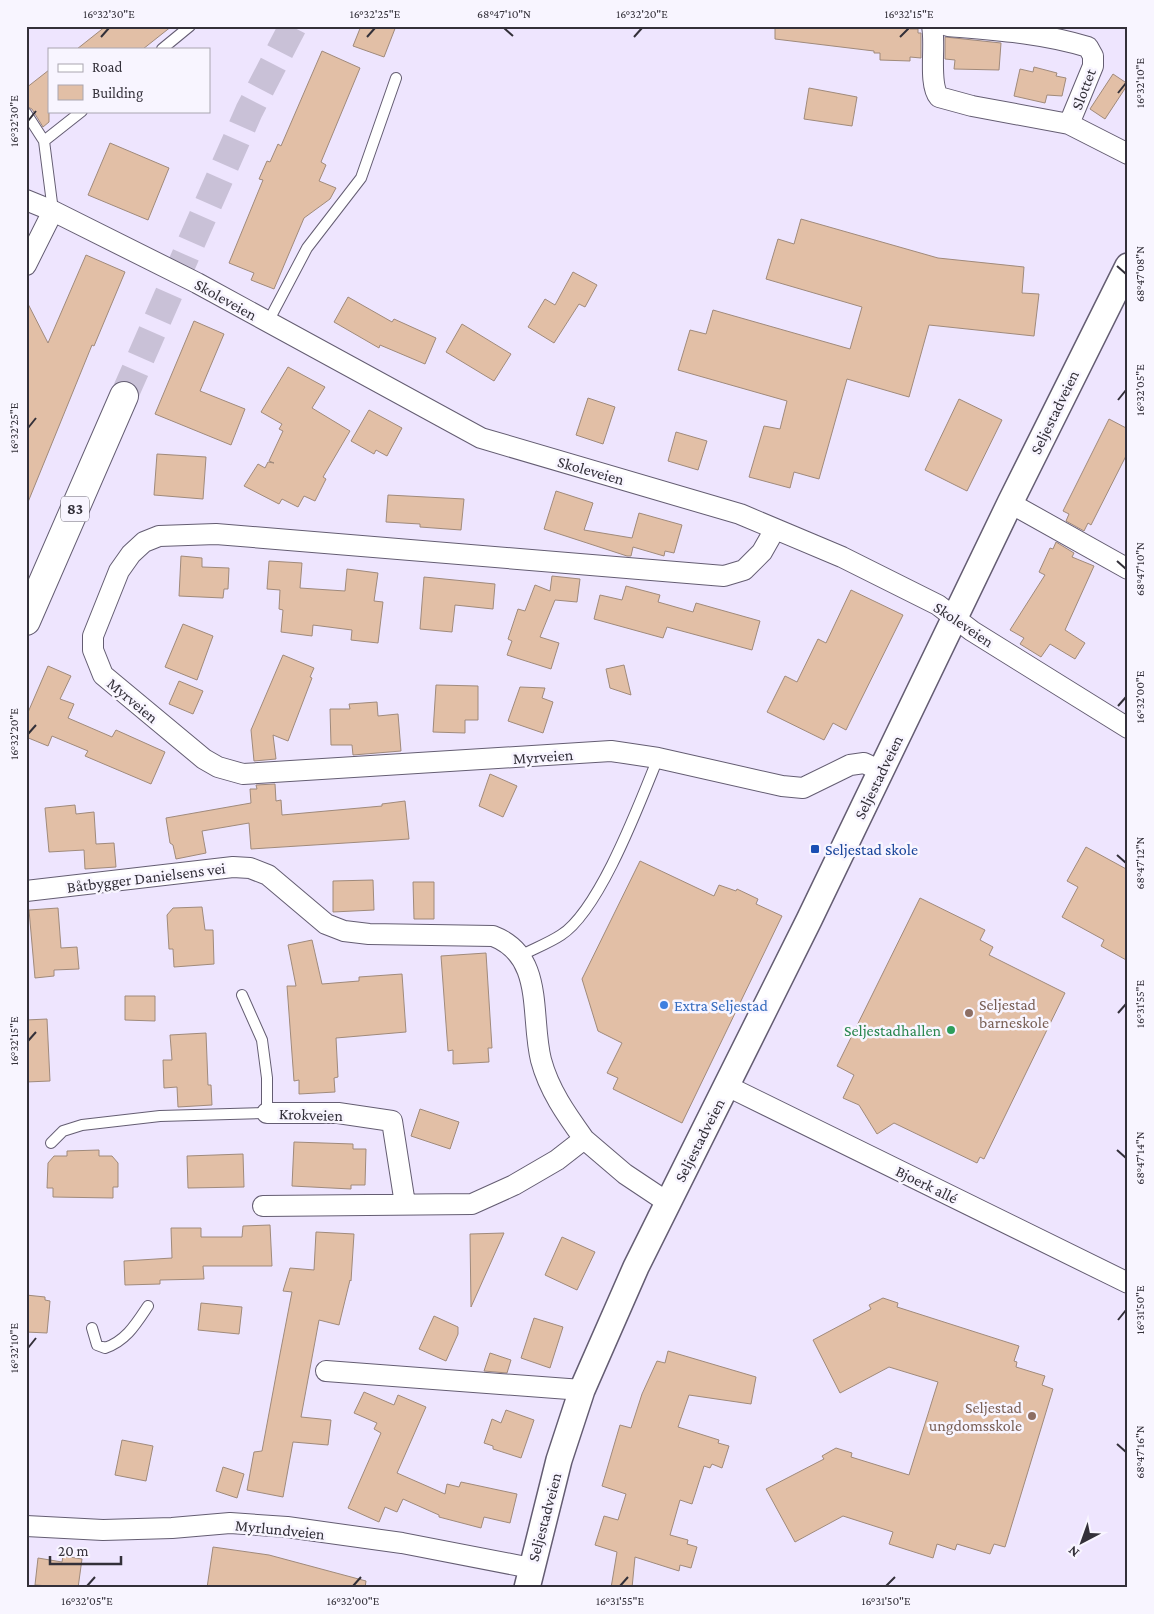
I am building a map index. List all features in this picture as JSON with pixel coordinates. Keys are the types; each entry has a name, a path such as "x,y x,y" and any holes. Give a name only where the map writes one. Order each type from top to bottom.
{"highway":[{"name":"83","path":"26,621 124,396"}],"street":[{"name":"Slottet","path":"932,26 934,39 933,86 939,98 964,105 1069,124 1128,154"},
{"name":"Slottet","path":"948,26 1014,32 1070,41 1088,47 1093,56 1093,66 1069,124"},
{"name":"Skoleveien","path":"26,200 53,211 189,279 481,438 740,514 842,556 938,605 955,618 1128,728"},
{"path":"26,265 53,211"},
{"name":"Seljestadveien","path":"529,1578 559,1460 582,1390 632,1275 881,771 1010,503 1127,271"},
{"path":"1010,503 1128,568"},
{"name":"Myrveien","path":"775,528 762,552 744,570 724,576 216,534 158,536 144,542 131,554 119,571 93,636 94,650 102,675 121,692 204,759 218,767 243,774 611,751 658,758 782,786 803,788 850,766 864,763 881,771"},
{"name":"Båtbygger Danielsens vei","path":"26,891 213,868 250,868 268,875 326,924 344,931 369,934 493,936 510,946 520,956 529,972 540,1059 552,1092 584,1140"},
{"name":"Bjoerk allé","path":"726,1086 1128,1283"},
{"name":"Krokveien","path":"267,1112 338,1113 392,1121 405,1204"},
{"path":"263,1206 472,1204 514,1185 550,1164 584,1140 625,1174 667,1202"},
{"path":"326,1371 582,1390"},
{"name":"Myrlundveien","path":"26,1526 103,1530 172,1528 230,1523 287,1527 402,1543 529,1578"}],"lane":[{"path":"163,48 190,26"},
{"path":"268,322 306,248 361,178 396,78"},
{"path":"44,141 81,112"},
{"path":"26,113 44,141 53,211"},
{"path":"520,956 562,935 588,907 632,823 658,758"},
{"name":"Krokveien","path":"242,995 262,1040 267,1078 267,1112"},
{"path":"51,1142 63,1131 82,1125 160,1116 267,1112"},
{"path":"92,1328 97,1345 105,1348 119,1343 148,1306"}],"building":[{"path":"106,26 172,26 144,48 78,48"},
{"path":"361,26 396,26 384,57 353,46"},
{"path":"775,26 910,26 910,29 918,29 918,33 921,33 921,58 910,57 910,61 880,60 880,53 874,53 874,51 775,39"},
{"path":"945,37 1001,43 999,70 954,69 955,60 945,59"},
{"path":"322,51 360,68 321,162 326,165 319,181 336,188 330,199 304,218 274,289 251,280 254,273 229,263 263,180 259,179 267,161 270,162 278,144 281,146"},
{"path":"1034,67 1057,73 1056,76 1066,78 1062,96 1047,95 1045,103 1014,96 1020,69 1033,72"},
{"path":"48,71 49,122 43,127 32,109 26,106 26,88"},
{"path":"1113,74 1128,84 1105,119 1090,109"},
{"path":"809,88 857,97 852,126 804,119"},
{"path":"110,143 169,168 148,220 88,195"},
{"path":"801,219 938,258 1024,267 1022,293 1039,294 1034,336 929,325 909,397 847,379 819,479 794,472 790,488 749,477 764,426 780,429 787,401 678,370 690,330 706,334 713,310 850,349 862,307 766,279 778,239 794,244"},
{"path":"86,255 125,272 94,346 92,345 26,507 26,300 48,343"},
{"path":"573,272 597,285 585,307 579,304 554,343 528,327 545,299 555,305"},
{"path":"348,297 392,322 394,319 436,338 425,364 380,345 379,348 334,322"},
{"path":"194,321 224,334 200,391 245,409 231,445 155,414"},
{"path":"462,324 511,354 494,381 446,352"},
{"path":"288,367 325,387 312,408 350,431 323,477 326,479 315,501 304,496 298,507 282,499 279,504 244,486 258,464 265,468 268,462 274,463 269,461 283,431 279,429 282,424 261,412"},
{"path":"588,398 615,407 603,444 576,435"},
{"path":"959,399 1002,420 967,491 925,470"},
{"path":"369,410 402,428 387,456 376,450 374,454 351,441"},
{"path":"1109,419 1128,429 1128,452 1091,525 1088,523 1084,531 1066,521 1069,514 1063,511"},
{"path":"676,432 707,441 698,470 668,461"},
{"path":"157,454 206,457 203,499 154,495"},
{"path":"556,491 593,503 584,530 632,538 639,513 682,525 674,553 665,551 664,556 633,547 631,556 627,556 544,529"},
{"path":"388,495 464,499 461,530 420,527 420,524 386,522"},
{"path":"1056,542 1074,553 1072,557 1094,566 1065,630 1085,643 1075,659 1050,644 1041,657 1020,644 1024,638 1010,630 1045,575 1039,572 1050,548 1053,549"},
{"path":"181,556 202,558 202,567 229,568 228,589 224,589 223,598 179,596"},
{"path":"269,561 302,563 300,588 345,591 347,569 378,573 374,601 383,602 378,643 351,640 352,630 313,625 312,636 281,632 283,610 279,609 280,590 267,589"},
{"path":"552,576 580,579 577,602 555,600 540,637 559,643 551,669 507,655 512,641 508,639 518,609 525,611 535,585 550,591"},
{"path":"424,577 495,584 493,609 455,605 452,632 420,629"},
{"path":"626,586 660,595 658,602 693,612 696,603 760,621 752,650 667,627 663,638 594,619 600,595 622,600"},
{"path":"851,590 903,615 846,730 833,723 824,740 767,712 785,676 797,682 818,639 826,643"},
{"path":"183,624 213,636 197,680 165,667"},
{"path":"283,655 314,668 310,677 312,678 288,741 273,735 276,759 254,761 251,730"},
{"path":"624,665 631,695 610,688 606,669"},
{"path":"48,666 71,676 60,699 74,704 68,718 112,737 116,730 165,752 151,784 85,756 88,751 52,736 48,746 26,737 26,717"},
{"path":"179,681 203,691 193,714 169,704"},
{"path":"436,685 478,686 478,720 465,720 465,733 433,732"},
{"path":"520,687 545,688 542,698 553,702 543,733 508,721"},
{"path":"377,702 378,716 398,714 401,751 353,755 352,745 331,745 330,709 350,709 349,704"},
{"path":"490,774 517,786 503,817 479,806"},
{"path":"275,784 276,801 281,800 282,815 382,806 382,804 405,801 409,839 251,849 249,823 202,831 206,853 176,859 173,845 170,843 166,818 251,803 250,789 257,789 256,785"},
{"path":"75,805 76,814 94,812 96,844 114,843 116,867 85,869 84,850 49,852 45,808"},
{"path":"1086,847 1128,870 1128,961 1101,946 1104,940 1062,917 1078,887 1067,881"},
{"name":"Extra Seljestad","path":"640,861 714,896 719,885 736,891 737,889 758,899 756,904 782,916 682,1123 613,1089 618,1078 607,1073 622,1043 598,1031 582,979"},
{"path":"373,880 374,910 333,912 333,881"},
{"path":"413,882 434,882 434,919 414,919"},
{"name":"Seljestadhallen","path":"920,898 985,930 980,940 993,947 989,955 1065,993 984,1159 980,1157 977,1163 894,1123 877,1134 859,1105 843,1098 854,1075 837,1066"},
{"path":"202,907 205,930 213,930 214,964 174,967 173,949 169,949 167,915 173,908"},
{"path":"58,908 61,948 77,947 79,969 54,970 54,976 35,978 29,910"},
{"path":"312,940 322,984 359,981 359,977 402,974 406,1032 336,1038 338,1077 334,1078 335,1092 299,1094 299,1080 294,1081 287,986 296,986 288,945"},
{"path":"486,953 492,1048 488,1048 489,1062 453,1064 453,1050 448,1051 441,956"},
{"path":"125,996 155,996 155,1021 125,1020"},
{"path":"47,1019 50,1081 26,1082 26,1020"},
{"path":"206,1033 208,1085 211,1085 212,1105 178,1107 177,1087 164,1088 163,1060 172,1060 170,1035"},
{"path":"420,1109 459,1122 450,1149 411,1136"},
{"path":"294,1142 353,1144 353,1149 366,1149 365,1185 351,1185 351,1189 292,1186"},
{"path":"99,1150 99,1156 112,1156 118,1163 118,1187 113,1187 113,1198 53,1197 53,1188 47,1188 48,1163 54,1156 67,1156 67,1151"},
{"path":"243,1154 244,1187 188,1188 187,1156"},
{"path":"270,1225 272,1266 203,1266 204,1279 160,1280 160,1284 125,1285 124,1261 172,1258 171,1228 201,1228 201,1237 242,1237 243,1226"},
{"path":"316,1232 354,1234 351,1281 339,1325 319,1320 301,1417 331,1420 328,1445 293,1442 283,1497 247,1490 254,1452 262,1451 292,1292 283,1291 290,1268 314,1270"},
{"path":"504,1233 471,1307 470,1234"},
{"path":"562,1237 595,1252 577,1290 545,1275"},
{"path":"26,1295 45,1297 45,1300 50,1301 47,1333 26,1332"},
{"path":"883,1298 898,1303 897,1307 1019,1346 1014,1361 1017,1362 1016,1367 1045,1376 1042,1385 1053,1389 1005,1547 994,1544 990,1554 957,1544 955,1550 937,1544 933,1558 889,1544 893,1532 843,1516 795,1542 766,1489 824,1459 822,1456 836,1448 852,1453 851,1457 909,1475 938,1382 889,1367 840,1393 813,1340 871,1309 869,1305"},
{"path":"201,1303 242,1307 239,1334 198,1330"},
{"path":"434,1316 458,1327 458,1334 446,1361 419,1349"},
{"path":"534,1318 563,1327 550,1368 521,1358"},
{"path":"668,1351 756,1377 751,1404 689,1395 678,1427 719,1440 718,1443 729,1446 722,1468 712,1464 710,1468 704,1466 692,1504 680,1500 670,1535 688,1540 687,1544 697,1547 691,1568 680,1565 679,1571 635,1557 632,1588 611,1588 617,1552 595,1545 604,1516 618,1520 626,1494 602,1486 620,1425 631,1428 642,1394 657,1361 665,1363"},
{"path":"490,1353 511,1360 507,1373 484,1371"},
{"path":"364,1392 394,1405 398,1395 426,1407 397,1473 445,1494 447,1484 459,1487 461,1482 517,1494 510,1523 484,1517 481,1528 439,1517 439,1515 403,1499 397,1512 385,1507 379,1522 348,1508 381,1433 374,1429 377,1423 354,1413"},
{"path":"506,1410 534,1420 521,1458 493,1449 493,1446 484,1443 492,1419 501,1423"},
{"path":"122,1440 153,1446 146,1481 115,1475"},
{"path":"223,1467 244,1474 237,1498 216,1491"},
{"path":"213,1547 269,1555 366,1581 365,1588 207,1588"},
{"path":"63,1556 82,1559 78,1588 35,1585 38,1558 62,1562"}],"tunnel":[{"path":"124,396 249,111 293,26"}],"place":[{"name":"Seljestad skole","path":"815,849"},
{"name":"Extra Seljestad","path":"664,1005"},
{"name":"Seljestad barneskole","path":"969,1013"},
{"name":"Seljestadhallen","path":"951,1030"},
{"name":"Seljestad ungdomsskole","path":"1032,1416"}]}
